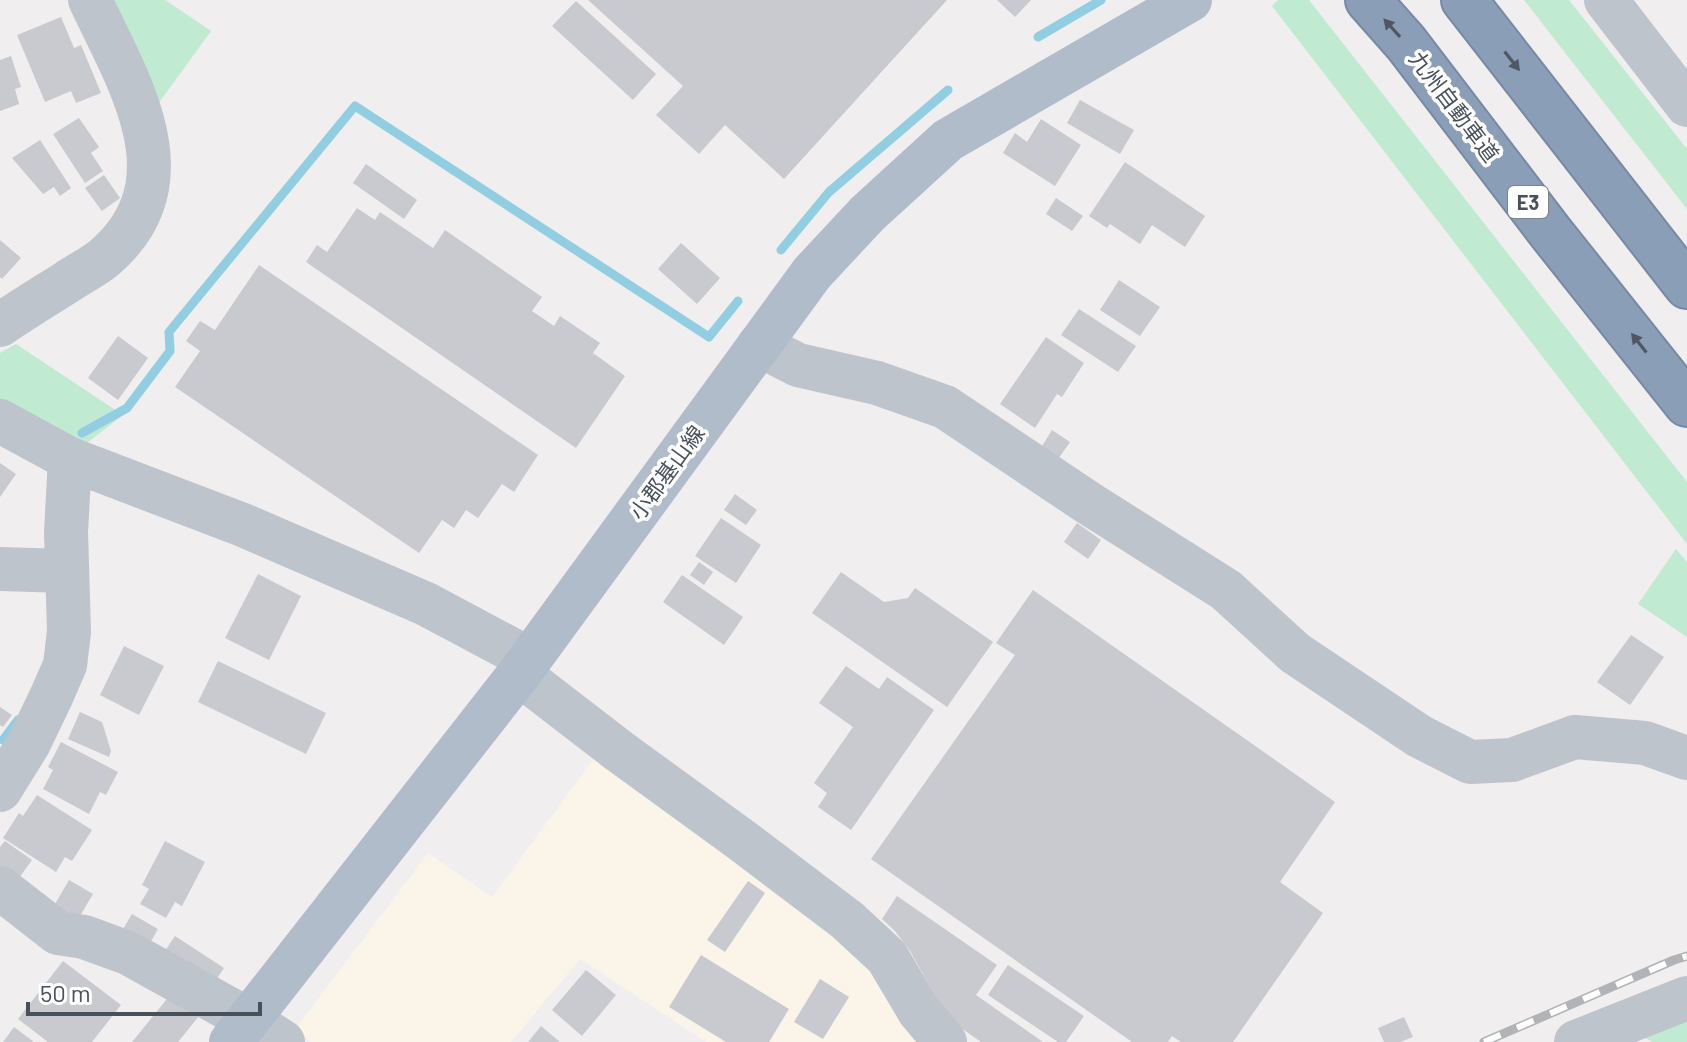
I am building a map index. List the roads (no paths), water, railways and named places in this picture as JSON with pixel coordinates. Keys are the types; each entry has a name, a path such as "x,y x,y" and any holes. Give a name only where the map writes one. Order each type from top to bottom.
{"highway":[{"name":"九州自動車道","path":"1368,0 1406,43 1687,404"},
{"path":"1464,0 1687,286"}],"main road":[{"name":"小郡基山線","path":"254,1035 812,273 867,214 948,140 1190,0"}],"street":[{"path":"0,325 101,261 119,245 134,224 146,194 150,167 137,99 90,0"},
{"path":"1606,0 1687,105"},
{"path":"759,345 798,365 877,383 945,407 1226,590 1307,662 1419,736 1470,762 1512,760 1575,737 1645,743 1687,758"},
{"path":"0,421 70,459 243,525 426,604 524,666 619,751 847,920 887,957 919,1011 945,1042"},
{"path":"0,790 29,743 65,665 69,632 66,532 70,459"},
{"path":"0,569 66,571"},
{"path":"0,888 58,933 84,937 128,953 254,1035"},
{"path":"1576,1042 1687,998"}],"waterway":[{"path":"1038,37 1101,0"},
{"path":"781,250 829,192 948,90"},
{"path":"82,433 127,408 170,351 169,332 355,106 709,337 738,301"},
{"path":"3,740 18,720"}],"railway":[{"path":"1484,1042 1687,956"}]}
